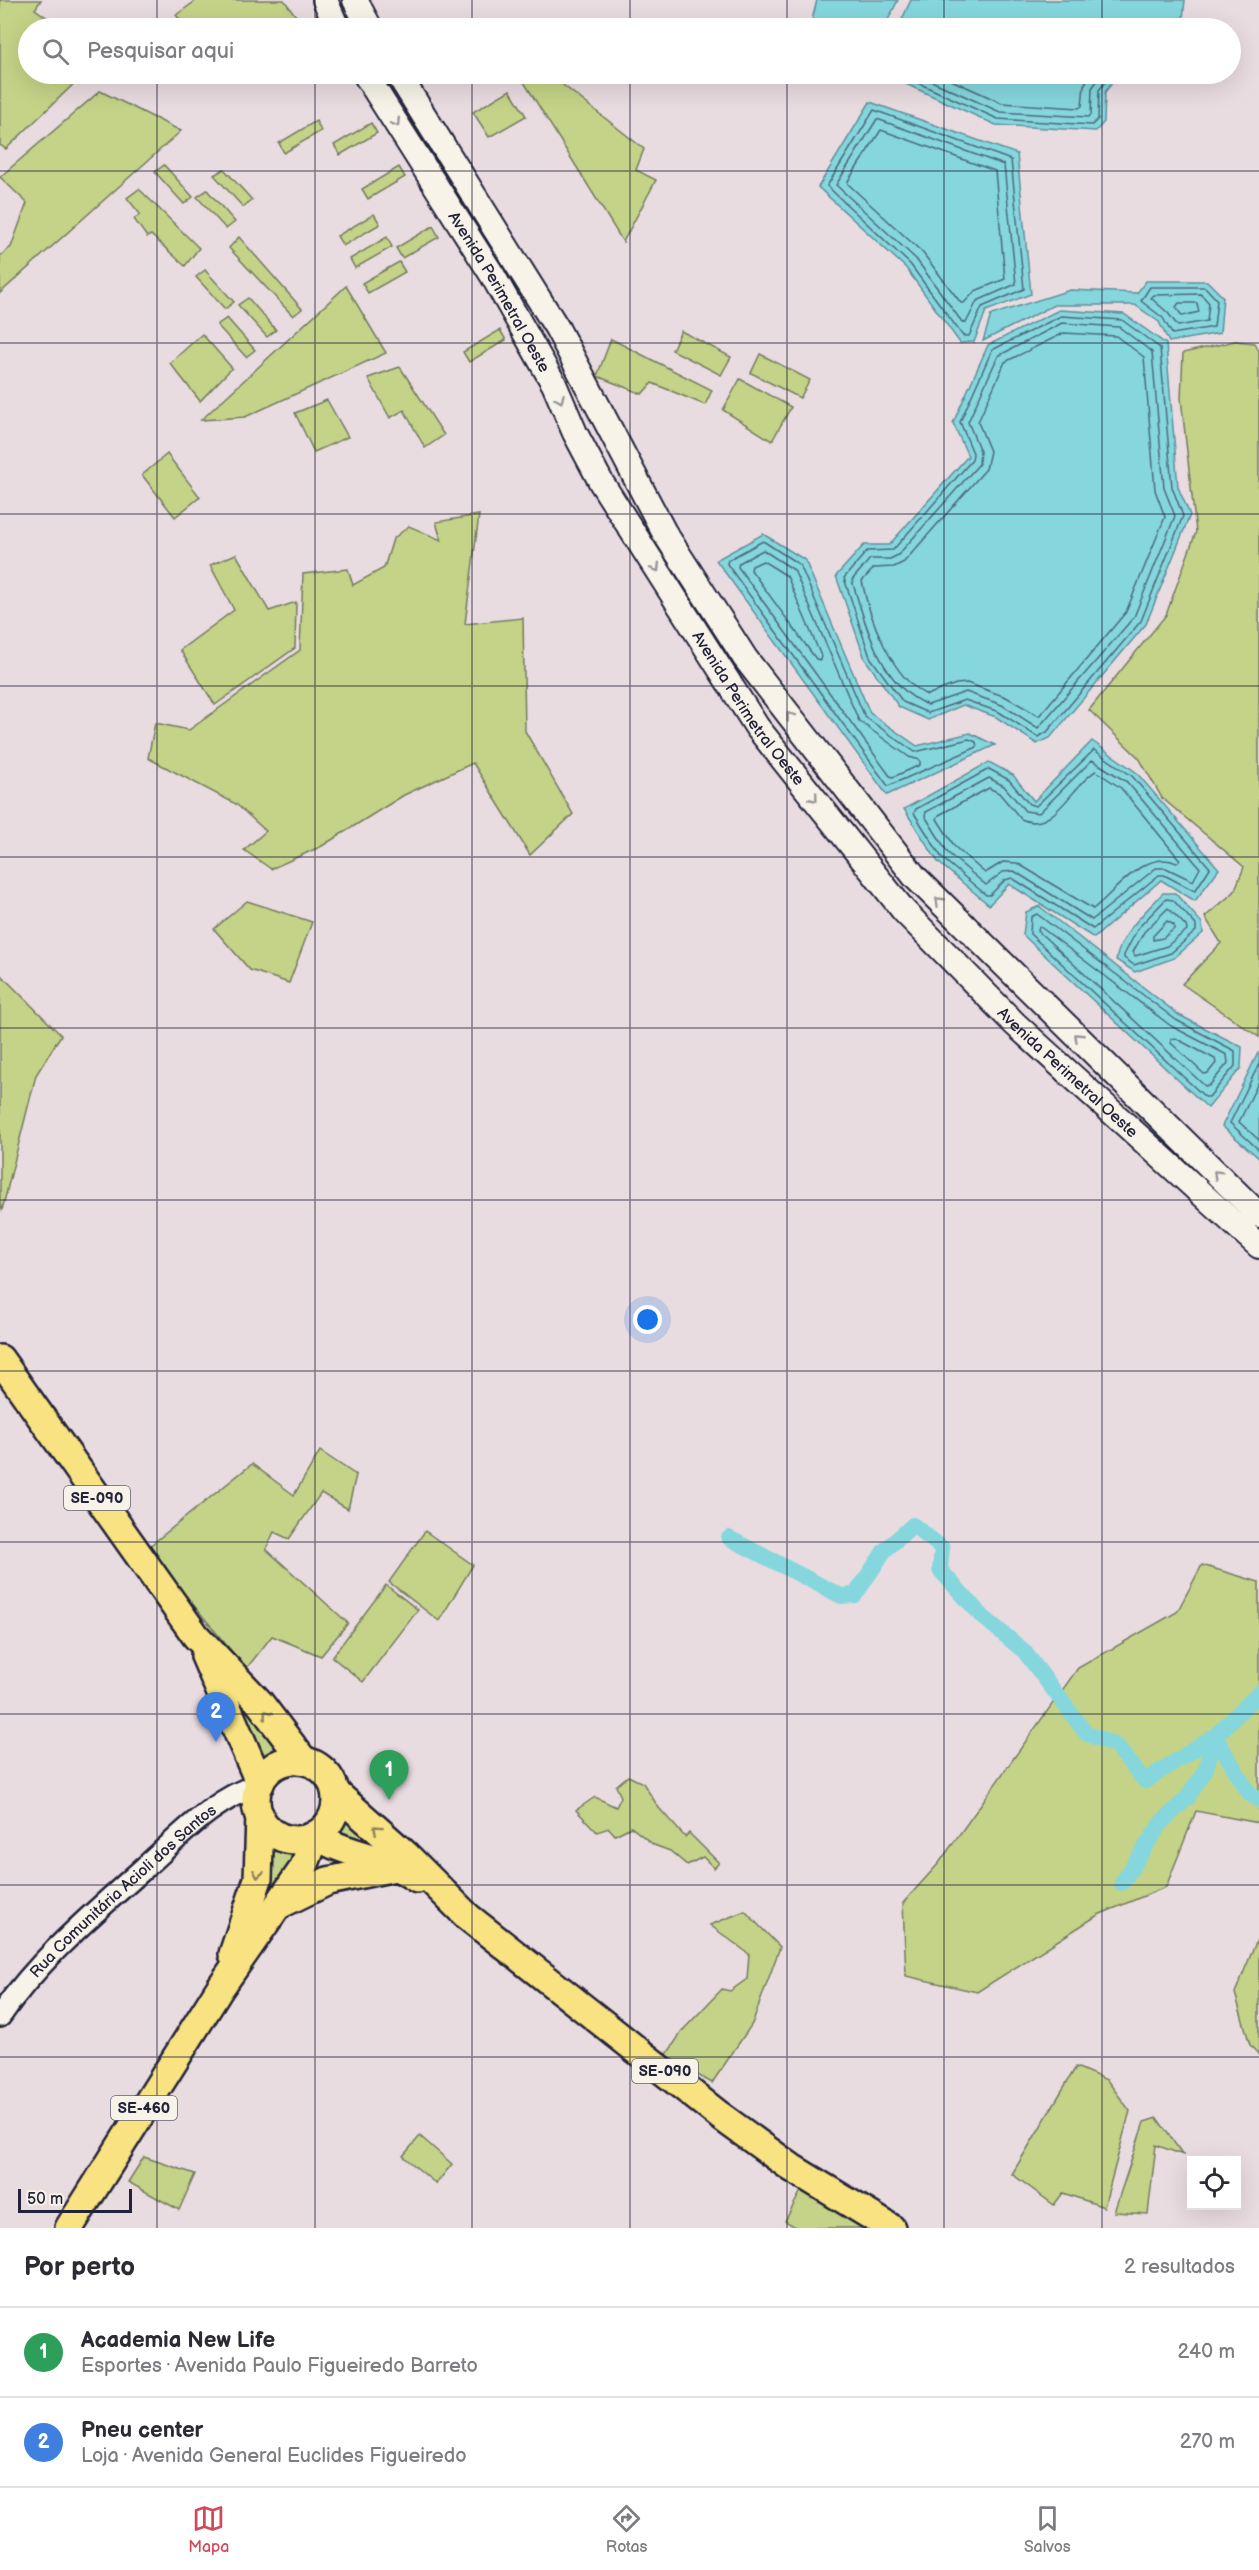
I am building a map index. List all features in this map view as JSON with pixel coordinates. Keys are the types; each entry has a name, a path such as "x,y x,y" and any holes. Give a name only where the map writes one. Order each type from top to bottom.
{"main road":[{"path":"325,0 333,18"},
{"path":"355,0 365,18"},
{"name":"Avenida Perimetral Oeste","path":"371,84 493,276 554,384 574,434 601,482 757,727 912,919 1015,1024 1259,1246"},
{"name":"Avenida Perimetral Oeste","path":"404,84 557,328 664,532 745,658 915,877 1259,1215"},
{"name":"SE-090","path":"0,1359 196,1636 258,1702 303,1760"},
{"name":"SE-090","path":"196,1636 260,1784"},
{"path":"290,1760 303,1760 322,1769 330,1777 336,1793 334,1813 323,1830 312,1837 286,1838 266,1826 260,1816 256,1800 260,1784 277,1764 290,1760"},
{"name":"SE-090","path":"336,1793 406,1856 457,1908"},
{"name":"SE-460","path":"220,1988 244,1926 258,1879 260,1816"},
{"name":"SE-090","path":"312,1837 332,1846 398,1866 457,1908 719,2115 792,2168 891,2228"},
{"name":"SE-460","path":"69,2228 220,1988 280,1904 309,1856 312,1837"},
{"path":"280,1904 328,1881 398,1866"}],"street":[{"name":"Rua Comunitária Acioli dos Santos","path":"0,2016 27,1981 77,1928 187,1828 214,1805 260,1784"}],"green space":[{"path":"0,0 41,0 35,9 48,18 18,18 18,84 74,84 6,149 0,145"},
{"path":"197,0 284,0 298,18 179,18 176,15"},
{"path":"525,84 562,84 644,149 636,170 656,180 623,242"},
{"path":"510,90 526,116 489,137 473,112"},
{"path":"100,91 181,131 0,293 0,256 11,247 27,203 0,177"},
{"path":"316,121 321,131 284,153 279,143"},
{"path":"371,123 377,133 340,155 334,145"},
{"path":"164,165 193,197 184,204 155,172"},
{"path":"399,167 405,177 368,199 362,189"},
{"path":"224,169 252,200 243,207 214,175"},
{"path":"139,189 199,248 185,266 151,235 147,237 134,219 140,214 127,198"},
{"path":"207,190 235,222 226,229 197,197"},
{"path":"374,214 380,224 343,246 337,236"},
{"path":"433,226 439,237 402,258 396,248"},
{"path":"239,237 302,309 293,316 229,248"},
{"path":"387,237 392,247 355,268 350,259"},
{"path":"399,262 405,272 368,293 362,283"},
{"path":"205,270 234,302 225,309 196,277"},
{"path":"346,286 386,353 245,417 201,420"},
{"path":"248,298 276,330 267,337 238,305"},
{"path":"227,318 255,350 246,357 217,325"},
{"path":"500,330 506,340 469,362 463,352"},
{"path":"681,331 731,357 721,375 672,350"},
{"path":"202,334 232,368 200,401 170,363"},
{"path":"611,339 712,390 705,405 652,383 642,394 597,376"},
{"path":"1235,341 1255,343 1259,351 1259,1037 1182,984 1221,943 1205,917 1234,892 1244,867 1162,798 1139,758 1089,710 1166,615 1196,532 1181,398 1183,353"},
{"path":"760,354 810,380 800,398 751,373"},
{"path":"400,367 444,435 425,448 404,410 390,418 368,378"},
{"path":"740,379 791,407 772,441 723,410"},
{"path":"327,400 348,437 314,452 295,413"},
{"path":"167,454 200,497 175,517 142,475"},
{"path":"479,515 465,624 523,618 525,731 573,814 530,855 473,763 404,795 322,846 271,869 244,850 266,831 236,804 148,758 155,723 189,730 300,650 303,574 348,569 353,585 384,568 393,539 409,526 441,540 436,522"},
{"path":"236,554 269,611 296,602 295,648 215,705 180,650 234,610 210,565"},
{"path":"247,901 312,922 289,983 250,970 214,929"},
{"path":"0,974 61,1035 36,1075 2,1210 0,1204"},
{"path":"320,1451 356,1475 348,1509 321,1493 289,1539 274,1532 266,1549 348,1623 321,1656 272,1636 246,1669 147,1548 252,1464 294,1495"},
{"path":"425,1531 473,1565 439,1621 389,1582"},
{"path":"1202,1565 1259,1582 1259,1823 1196,1811 1166,1887 1098,1915 977,1992 906,1976 903,1903 939,1863 1078,1668 1177,1612"},
{"path":"386,1585 418,1610 363,1682 332,1657"},
{"path":"217,1677 289,1752 266,1758 255,1771"},
{"path":"628,1776 643,1783 659,1808 685,1837 689,1833 719,1863 714,1868 703,1857 687,1865 670,1851 654,1845 631,1827 615,1835 609,1828 597,1832 576,1810 595,1797 616,1807 621,1797 616,1786"},
{"path":"341,1807 390,1862 321,1850 334,1827"},
{"path":"272,1838 285,1843 307,1844 249,1944"},
{"path":"745,1911 780,1947 752,2024 712,2083 665,2057 683,2030 722,1989 730,1991 747,1979 749,1954 710,1925"},
{"path":"1259,1935 1259,2055 1250,2045 1235,1993"},
{"path":"1076,2067 1107,2080 1130,2111 1104,2207 1063,2193 1054,2205 1012,2174"},
{"path":"1157,2118 1183,2155 1156,2145 1148,2214 1114,2212 1144,2122"},
{"path":"420,2136 452,2164 436,2184 403,2156"},
{"path":"144,2157 195,2174 179,2210 128,2182"},
{"path":"801,2191 874,2228 797,2228 785,2221"}],"water":[{"path":"817,0 898,0 889,18 812,18"},
{"path":"911,0 1185,0 1183,18 903,18"},
{"path":"906,84 1111,84 1105,92 1104,122 1096,131 996,125"},
{"path":"870,102 1017,154 1031,294 986,311 974,342 960,343 906,268 818,187"},
{"path":"1146,281 1207,281 1223,297 1220,333 1169,342 1159,322 1135,305 1054,305 983,341 991,315 1070,290 1137,293"},
{"path":"1059,310 1124,314 1166,344 1178,487 1190,515 1146,624 1050,738 1037,744 996,717 963,705 928,720 899,707 865,659 836,576 864,545 889,545 968,456 953,423 988,345"},
{"path":"763,534 805,560 870,713 917,746 970,733 995,745 887,795 716,560"},
{"path":"1092,741 1136,772 1219,869 1195,901 1161,880 1094,938 1009,884 989,905 938,862 904,809 989,762 1013,775 1034,801"},
{"path":"1163,893 1175,893 1202,923 1203,933 1174,958 1135,972 1116,960 1119,950 1128,932"},
{"path":"1039,906 1179,1015 1242,1047 1241,1068 1208,1108 1023,935 1026,912"},
{"path":"1259,1054 1259,1158 1222,1126"}],"waterway":[{"path":"729,1538 841,1596 855,1595 885,1550 913,1525 942,1548 940,1570 983,1617 1024,1651 1086,1733 1116,1746 1145,1781 1215,1736 1259,1693"},
{"path":"1215,1736 1249,1793 1259,1800"},
{"path":"1122,1883 1161,1823 1188,1797 1206,1769 1215,1736"}],"place":[{"name":"Pneu center","path":"216,1742"},
{"name":"Academia New Life","path":"389,1800"}]}
